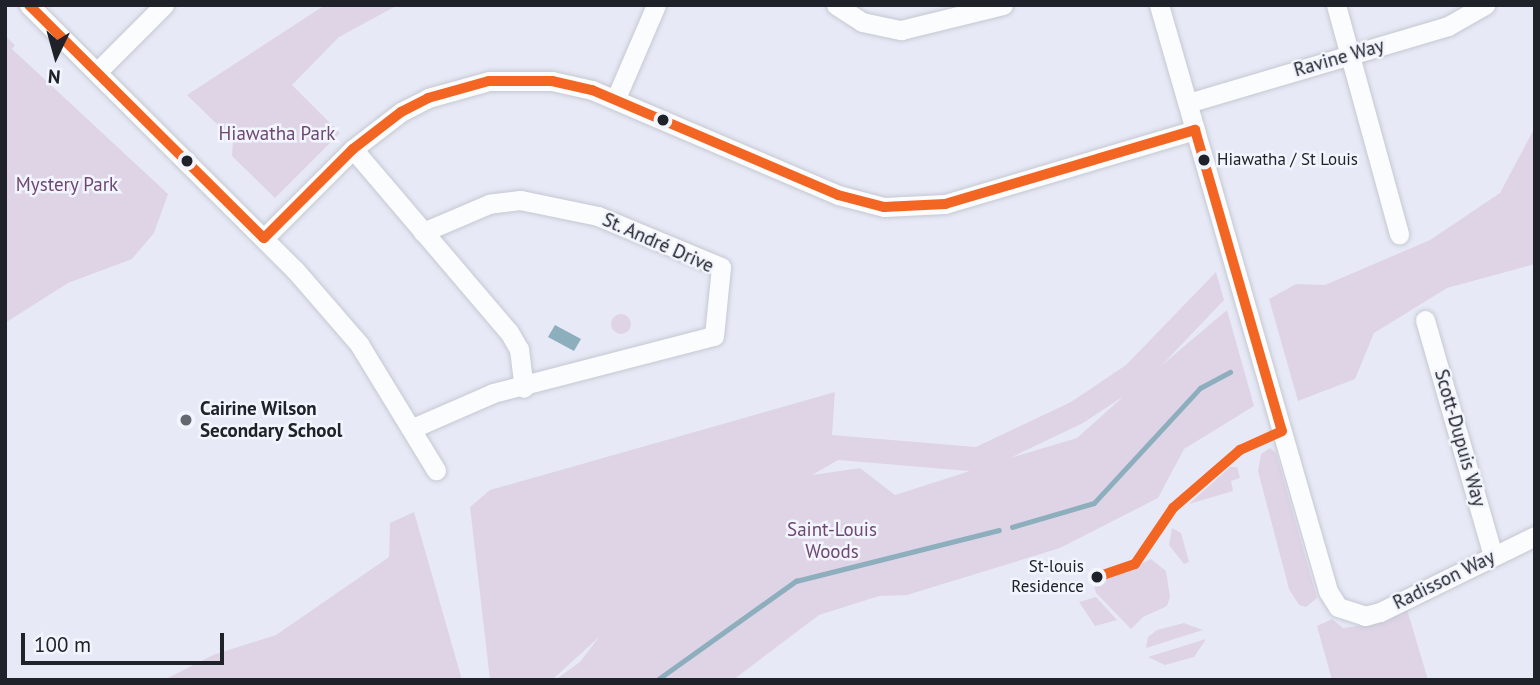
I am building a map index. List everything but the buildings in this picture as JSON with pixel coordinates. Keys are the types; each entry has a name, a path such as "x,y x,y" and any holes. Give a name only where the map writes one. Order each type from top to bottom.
{"street":[{"path":"29,5 264,238 359,344 436,470"},
{"path":"97,72 164,5"},
{"path":"616,98 656,5"},
{"path":"836,5 862,22 901,30 1003,5"},
{"path":"264,238 353,149 401,112 428,98 489,81 552,81 616,98 838,195 892,208 945,204 1195,130 1159,5"},
{"path":"1336,5 1399,234"},
{"name":"Ravine Way","path":"1188,103 1448,26 1485,5"},
{"name":"Radisson Way","path":"1195,130 1328,591 1338,607 1352,614 1380,612 1535,536"},
{"path":"353,149 509,332 519,349 524,388"},
{"name":"St. André Drive","path":"412,428 493,393 524,388 714,336 721,267 598,216 520,200 489,204 423,232"},
{"name":"Scott-Dupuis Way","path":"1425,320 1493,555"}],"green space":[{"name":"Hiawatha Park","path":"325,5 398,5 339,37 292,85 340,133 275,198 232,156 233,140 187,95"},
{"name":"Mystery Park","path":"5,36 15,45 12,49 168,194 154,233 132,259 68,283 5,323"},
{"path":"1535,127 1535,264 1447,288 1374,333 1355,379 1298,401 1269,299 1296,284 1325,285 1430,240 1500,193"},
{"name":"Saint-Louis Woods","path":"1216,272 1224,300 1162,365 1227,310 1254,406 1184,449 1158,498 1060,548 907,595 879,596 819,615 733,680 555,680 580,662 599,637 552,680 490,680 470,507 490,490 835,392 832,435 976,447 1071,402 1126,365","holes":["1124,396 1077,438 1010,458 1083,423","838,460 969,471 970,471 895,495 860,468 812,475"]},
{"path":"621,314 628,317 631,324 628,331 621,334 614,331 611,324 614,317"},
{"path":"1270,448 1276,453 1317,598 1306,607 1299,605 1289,589 1258,471 1261,454"},
{"path":"1230,467 1237,467 1240,478 1231,481 1233,491 1189,504"},
{"path":"414,512 462,680 164,680 213,655 276,635 389,557 390,523"},
{"path":"1172,528 1181,533 1189,562 1184,564 1169,545"},
{"path":"1151,559 1166,571 1170,597 1167,606 1143,617 1131,629 1096,593 1094,585"},
{"path":"1096,597 1117,620 1095,626 1079,602"},
{"path":"1406,606 1428,680 1332,680 1317,626 1332,619 1343,628 1365,625"},
{"path":"1184,623 1203,630 1146,648 1148,637 1157,630"},
{"path":"1206,639 1194,657 1165,665 1148,657"}],"water":[{"path":"555,325 581,339 574,351 548,337"}],"waterway":[{"path":"1012,527 1094,503 1200,388 1230,372"},
{"path":"657,680 796,581 999,530"}],"transit line":[{"path":"29,5 264,238"},
{"path":"264,238 353,149 401,112 428,98 489,81 552,81 592,90 838,195 884,207 945,204 1195,130"},
{"path":"1195,130 1282,431"},
{"path":"1097,577 1135,564 1173,508 1240,450 1282,431"}],"place":[{"name":"Hiawatha / St Louis","path":"1204,160"},
{"name":"Cairine Wilson Secondary School","path":"186,420"},
{"name":"St-louis Residence","path":"1097,577"}]}
